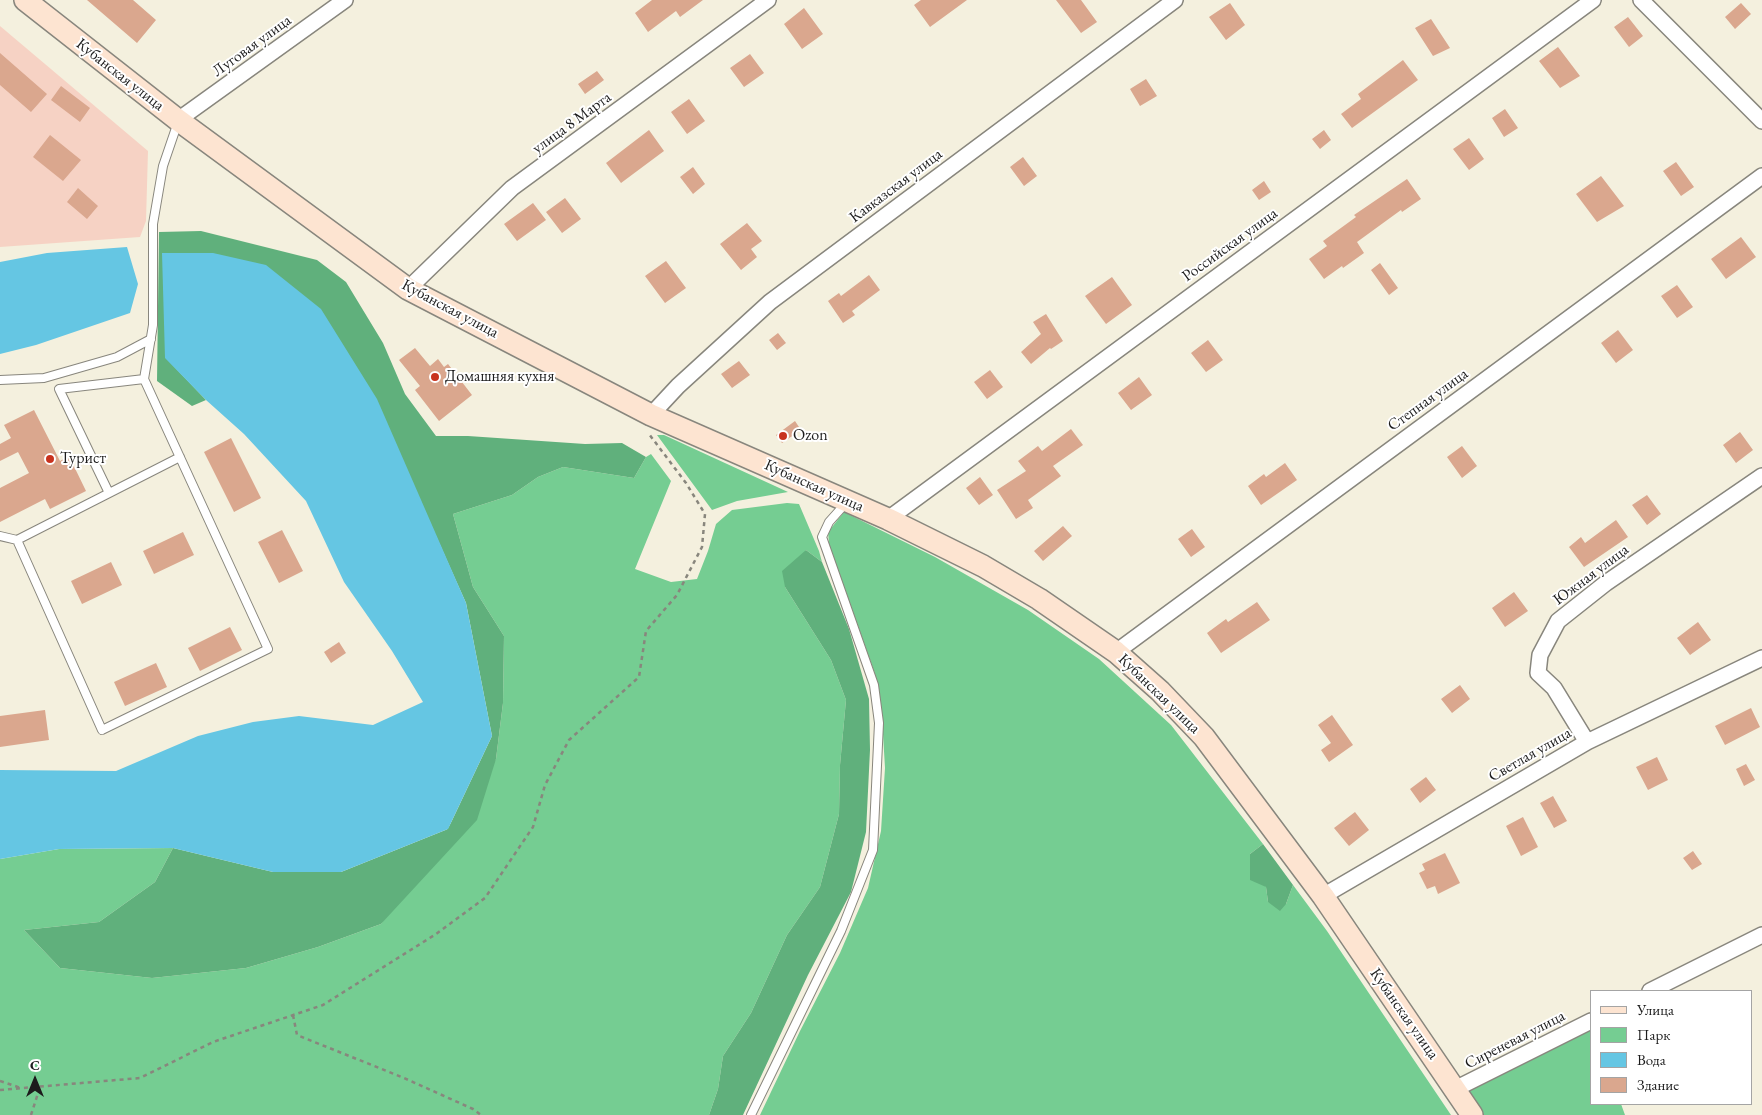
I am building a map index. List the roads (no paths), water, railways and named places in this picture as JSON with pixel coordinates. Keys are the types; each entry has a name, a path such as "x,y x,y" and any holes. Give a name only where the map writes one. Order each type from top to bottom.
{"main road":[{"name":"Кубанская улица","path":"25,0 178,120 408,289 651,415 888,519 983,566 1039,599 1116,652 1160,691 1204,737 1323,896 1472,1115"}],"street":[{"name":"Луговая улица","path":"178,120 345,0"},
{"name":"улица 8 Марта","path":"408,289 512,188 768,0"},
{"name":"Кавказская улица","path":"651,415 678,386 770,302 1175,0"},
{"name":"Российская улица","path":"888,519 1593,0"},
{"path":"1641,0 1762,121"},
{"name":"Степная улица","path":"1116,652 1762,176"},
{"name":"Южная улица","path":"1587,742 1554,688 1538,673 1540,655 1558,621 1606,583 1762,476"},
{"name":"Светлая улица","path":"1323,896 1587,742 1762,658"},
{"path":"1652,990 1762,935"},
{"name":"Сиреневая улица","path":"1456,1089 1590,1022"}],"lane":[{"path":"17,540 102,730 268,649 144,379 153,325 153,224 163,166 178,120"},
{"path":"0,380 44,378 116,356 151,338"},
{"path":"109,493 59,389 144,379"},
{"path":"0,536 17,540 180,457"},
{"path":"752,1115 841,931 873,850 879,722 874,685 822,537 829,522 848,501"}],"water":[{"path":"127,247 138,284 130,313 36,345 0,354 0,262 47,253"},
{"path":"162,253 213,253 266,265 321,309 377,399 466,603 492,736 448,829 341,872 273,872 173,848 59,849 0,859 0,770 116,771 198,736 253,722 299,716 373,725 423,702 392,651 344,582 306,501 244,434 206,400 165,358"}],"place":[{"name":"Домашняя кухня","path":"435,377"},
{"name":"Ozon","path":"783,436"},
{"name":"Турист","path":"50,459"}]}
